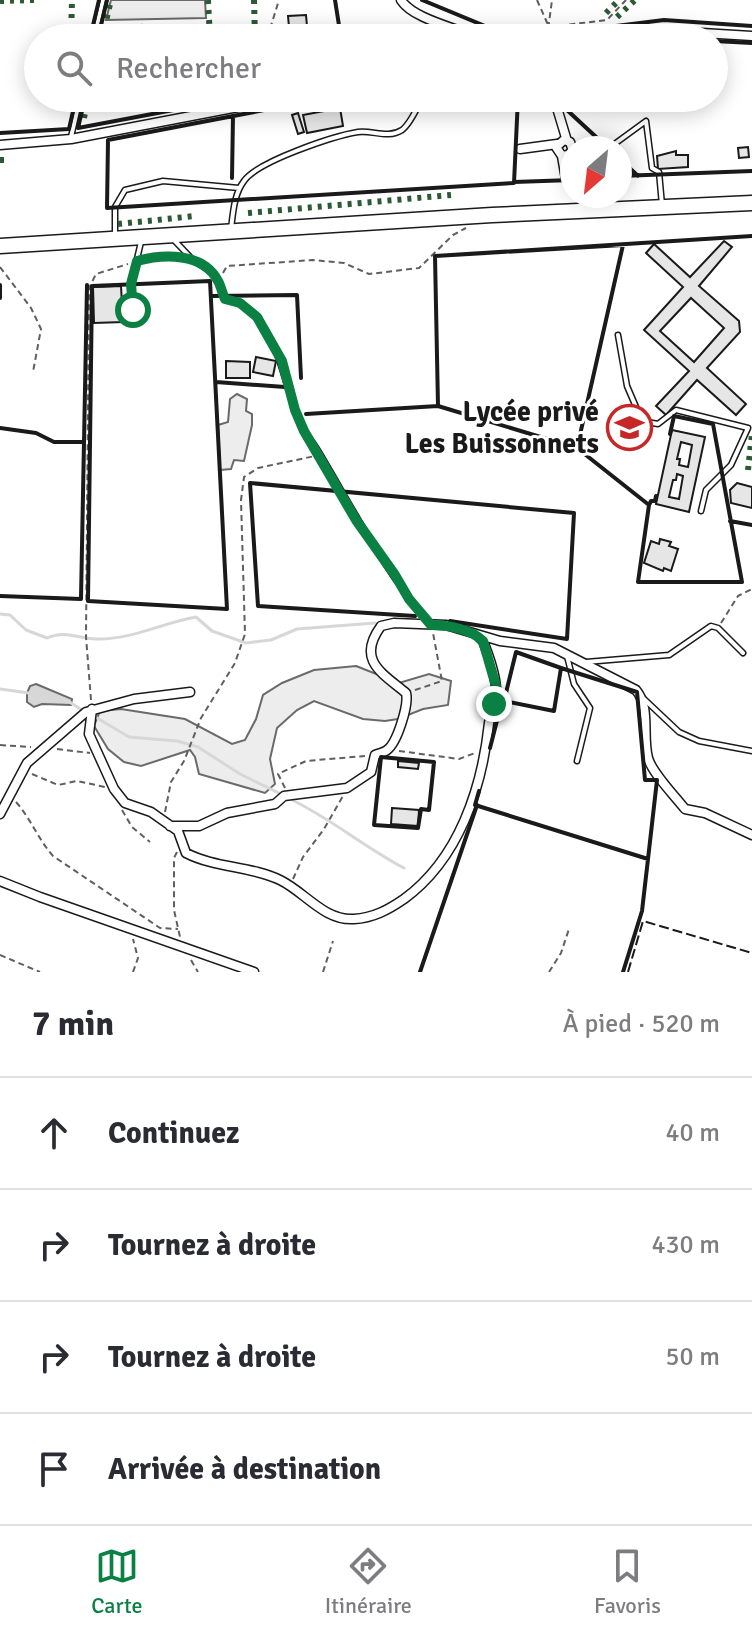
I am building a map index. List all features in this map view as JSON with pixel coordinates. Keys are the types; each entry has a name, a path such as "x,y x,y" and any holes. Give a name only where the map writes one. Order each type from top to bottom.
{"highway":[{"path":"0,246 752,203"}],"street":[{"path":"401,0 406,7 443,24"},
{"path":"728,35 752,36"},
{"path":"0,145 71,139 212,112"},
{"path":"559,112 567,136"},
{"path":"520,149 560,142"},
{"path":"557,144 556,150 560,154"},
{"path":"167,824 199,826 227,813 275,804 284,796 347,788 371,772 375,755 388,750 407,706 406,693 377,671 371,652 372,640 381,626 394,623 446,625 500,641 554,648 636,690 644,699 647,757 652,768 685,809 705,813 752,835"},
{"path":"92,709 89,728 98,754 114,789 125,803 151,812 178,831 182,847 193,856 278,879 335,917 352,920 386,911 418,888 449,852 479,782 496,686 483,641 478,636"},
{"path":"0,814 23,769 43,748 92,709 134,699 190,692"},
{"path":"0,881 254,972"}],"lane":[{"path":"97,24 103,0"},
{"path":"71,139 77,112"},
{"path":"230,231 239,188 257,169 308,147 359,132 386,134 402,130 415,112"},
{"path":"625,136 646,121 652,168 659,172 662,207"},
{"path":"115,238 115,207 125,190 163,181 239,188"},
{"path":"169,235 218,280 225,299 249,308 265,329 282,361 304,431 356,520 409,599 431,625"},
{"path":"133,310 131,284 142,237"},
{"path":"618,335 627,386 642,421 658,424 676,410 750,426 731,465 706,490 701,511"},
{"path":"586,662 669,655 711,626 718,628 743,653"},
{"path":"566,653 574,684 590,708 577,761"},
{"path":"644,699 672,726 699,741 752,751"}],"path":[{"path":"272,24 279,0"},
{"path":"537,0 548,24"},
{"path":"549,24 552,0"},
{"path":"574,24 607,20 626,0"},
{"path":"218,280 227,266 272,261 344,263 369,274 419,268 453,235 466,228"},
{"path":"92,709 86,637 89,288 96,274 137,261 161,256 192,259"},
{"path":"0,267 31,308 41,329 33,372"},
{"path":"167,824 171,782 184,761 201,718 235,663 245,634 241,500 244,477 258,468 320,455"},
{"path":"718,628 738,596 752,589"},
{"path":"406,693 442,681 431,625"},
{"path":"388,750 459,759 470,757 482,749 488,738"},
{"path":"0,745 98,754"},
{"path":"288,795 278,774 306,761 375,755"},
{"path":"23,769 58,785 77,781 114,789"},
{"path":"292,888 303,857 324,829 347,788"},
{"path":"9,793 30,818 39,840 53,856 160,928 178,929"},
{"path":"120,807 132,827 150,842"},
{"path":"182,840 174,858 174,910 182,947 198,972"},
{"path":"131,929 138,958 133,972"},
{"path":"549,972 561,953 569,929"},
{"path":"323,972 333,941"},
{"path":"0,955 40,972"}],"shaded area":[{"path":"111,0 205,0 206,18 106,20"},
{"path":"237,394 247,399 246,411 252,414 244,461 234,460 231,469 220,470 218,425 228,422 230,399"},
{"path":"356,666 399,683 429,674 451,681 448,705 385,721 363,719 314,701 297,710 277,728 270,759 275,784 265,793 199,774 190,750 141,766 124,762 108,749 94,726 100,711 121,709 185,719 232,744 245,740 256,719 263,695 282,683 314,670"},
{"path":"36,684 72,699 71,705 42,704 34,707 27,702 27,693 30,686"}],"building":[{"path":"306,15 307,24 289,24 288,16"},
{"path":"341,112 343,126 307,133 303,115"},
{"path":"298,113 304,132 298,134 292,115"},
{"path":"748,147 749,157 739,158 738,148"},
{"path":"676,151 676,155 688,155 688,167 658,169 657,156"},
{"path":"724,241 732,247 699,286 739,321 740,332 707,368 746,404 736,415 697,380 666,415 656,406 689,371 644,330 683,287 646,253 654,244 690,277","holes":["691,298 724,328 694,362 660,331"]},
{"path":"121,286 123,322 94,323 93,287"},
{"path":"256,357 276,361 273,376 253,372"},
{"path":"226,361 250,362 250,378 226,378"},
{"path":"672,430 705,437 689,512 656,504","holes":["681,442 692,445 688,467 679,465 680,459 677,459","677,474 683,476 679,499 669,497"]},
{"path":"737,483 752,487 752,508 731,503 730,490"},
{"path":"660,539 671,542 669,546 678,549 671,571 644,563 651,541 659,544"},
{"path":"398,761 419,763 418,769 398,767"},
{"path":"392,808 419,810 418,826 391,824"}],"waterway":[{"path":"0,614 10,615 26,630 47,638 65,635 96,639 122,637 196,617 212,631 246,643 271,640 297,629 375,623"},
{"path":"0,689 29,693"},
{"path":"68,701 85,712"},
{"path":"92,715 129,737 177,741 198,747 240,774 281,794"},
{"path":"288,798 404,868"}],"hedge":[{"path":"0,1 34,0"},
{"path":"71,24 72,0"},
{"path":"105,24 111,0"},
{"path":"208,0 209,24"},
{"path":"254,0 255,24"},
{"path":"606,13 619,0"},
{"path":"617,17 635,0"},
{"path":"84,118 85,112"},
{"path":"0,160 8,160"},
{"path":"248,213 451,195"},
{"path":"118,224 195,216"},
{"path":"748,470 752,434"}],"fence":[{"path":"628,972 643,921 752,953"}],"wall":[{"path":"93,24 99,0"},
{"path":"101,24 107,0"},
{"path":"335,0 339,24"},
{"path":"422,0 480,24"},
{"path":"632,24 664,20 723,24"},
{"path":"728,24 752,26"},
{"path":"728,42 752,43"},
{"path":"0,133 69,129 73,112"},
{"path":"82,112 78,128 163,112"},
{"path":"254,112 108,140 107,208 514,183 517,112"},
{"path":"569,112 595,136"},
{"path":"232,178 233,116"},
{"path":"632,170 638,176"},
{"path":"632,176 752,171"},
{"path":"514,182 560,180"},
{"path":"670,434 674,416 713,424 742,582 638,582 649,505 577,448 438,406 435,256 752,236"},
{"path":"623,245 577,448 438,406 435,256 623,245"},
{"path":"210,281 227,609 88,601 92,286 210,281"},
{"path":"0,285 0,298"},
{"path":"0,596 81,599 87,285"},
{"path":"211,296 297,295 301,378"},
{"path":"216,382 285,387"},
{"path":"306,414 438,406"},
{"path":"0,428 36,433 54,442 84,442"},
{"path":"415,616 258,606 250,483 574,513 567,639 450,621"},
{"path":"649,505 656,496"},
{"path":"730,521 752,525"},
{"path":"516,652 561,668 554,711 504,701 516,652"},
{"path":"479,791 475,805 648,859 657,780 645,780 637,692 561,668"},
{"path":"490,748 504,701"},
{"path":"381,757 434,762 429,810 421,809 418,828 374,825 381,757"},
{"path":"420,972 477,805"},
{"path":"623,972 642,911 648,859"}],"place":[{"name":"Lycée privé Les Buissonnets","path":"630,427"}],"route":[{"path":"133,310 131,284 137,261 161,256 192,259 204,266 218,280 225,299 249,308 278,352 304,431 356,520 409,599 431,625 446,625 478,636 483,641 496,686 494,704"}]}
